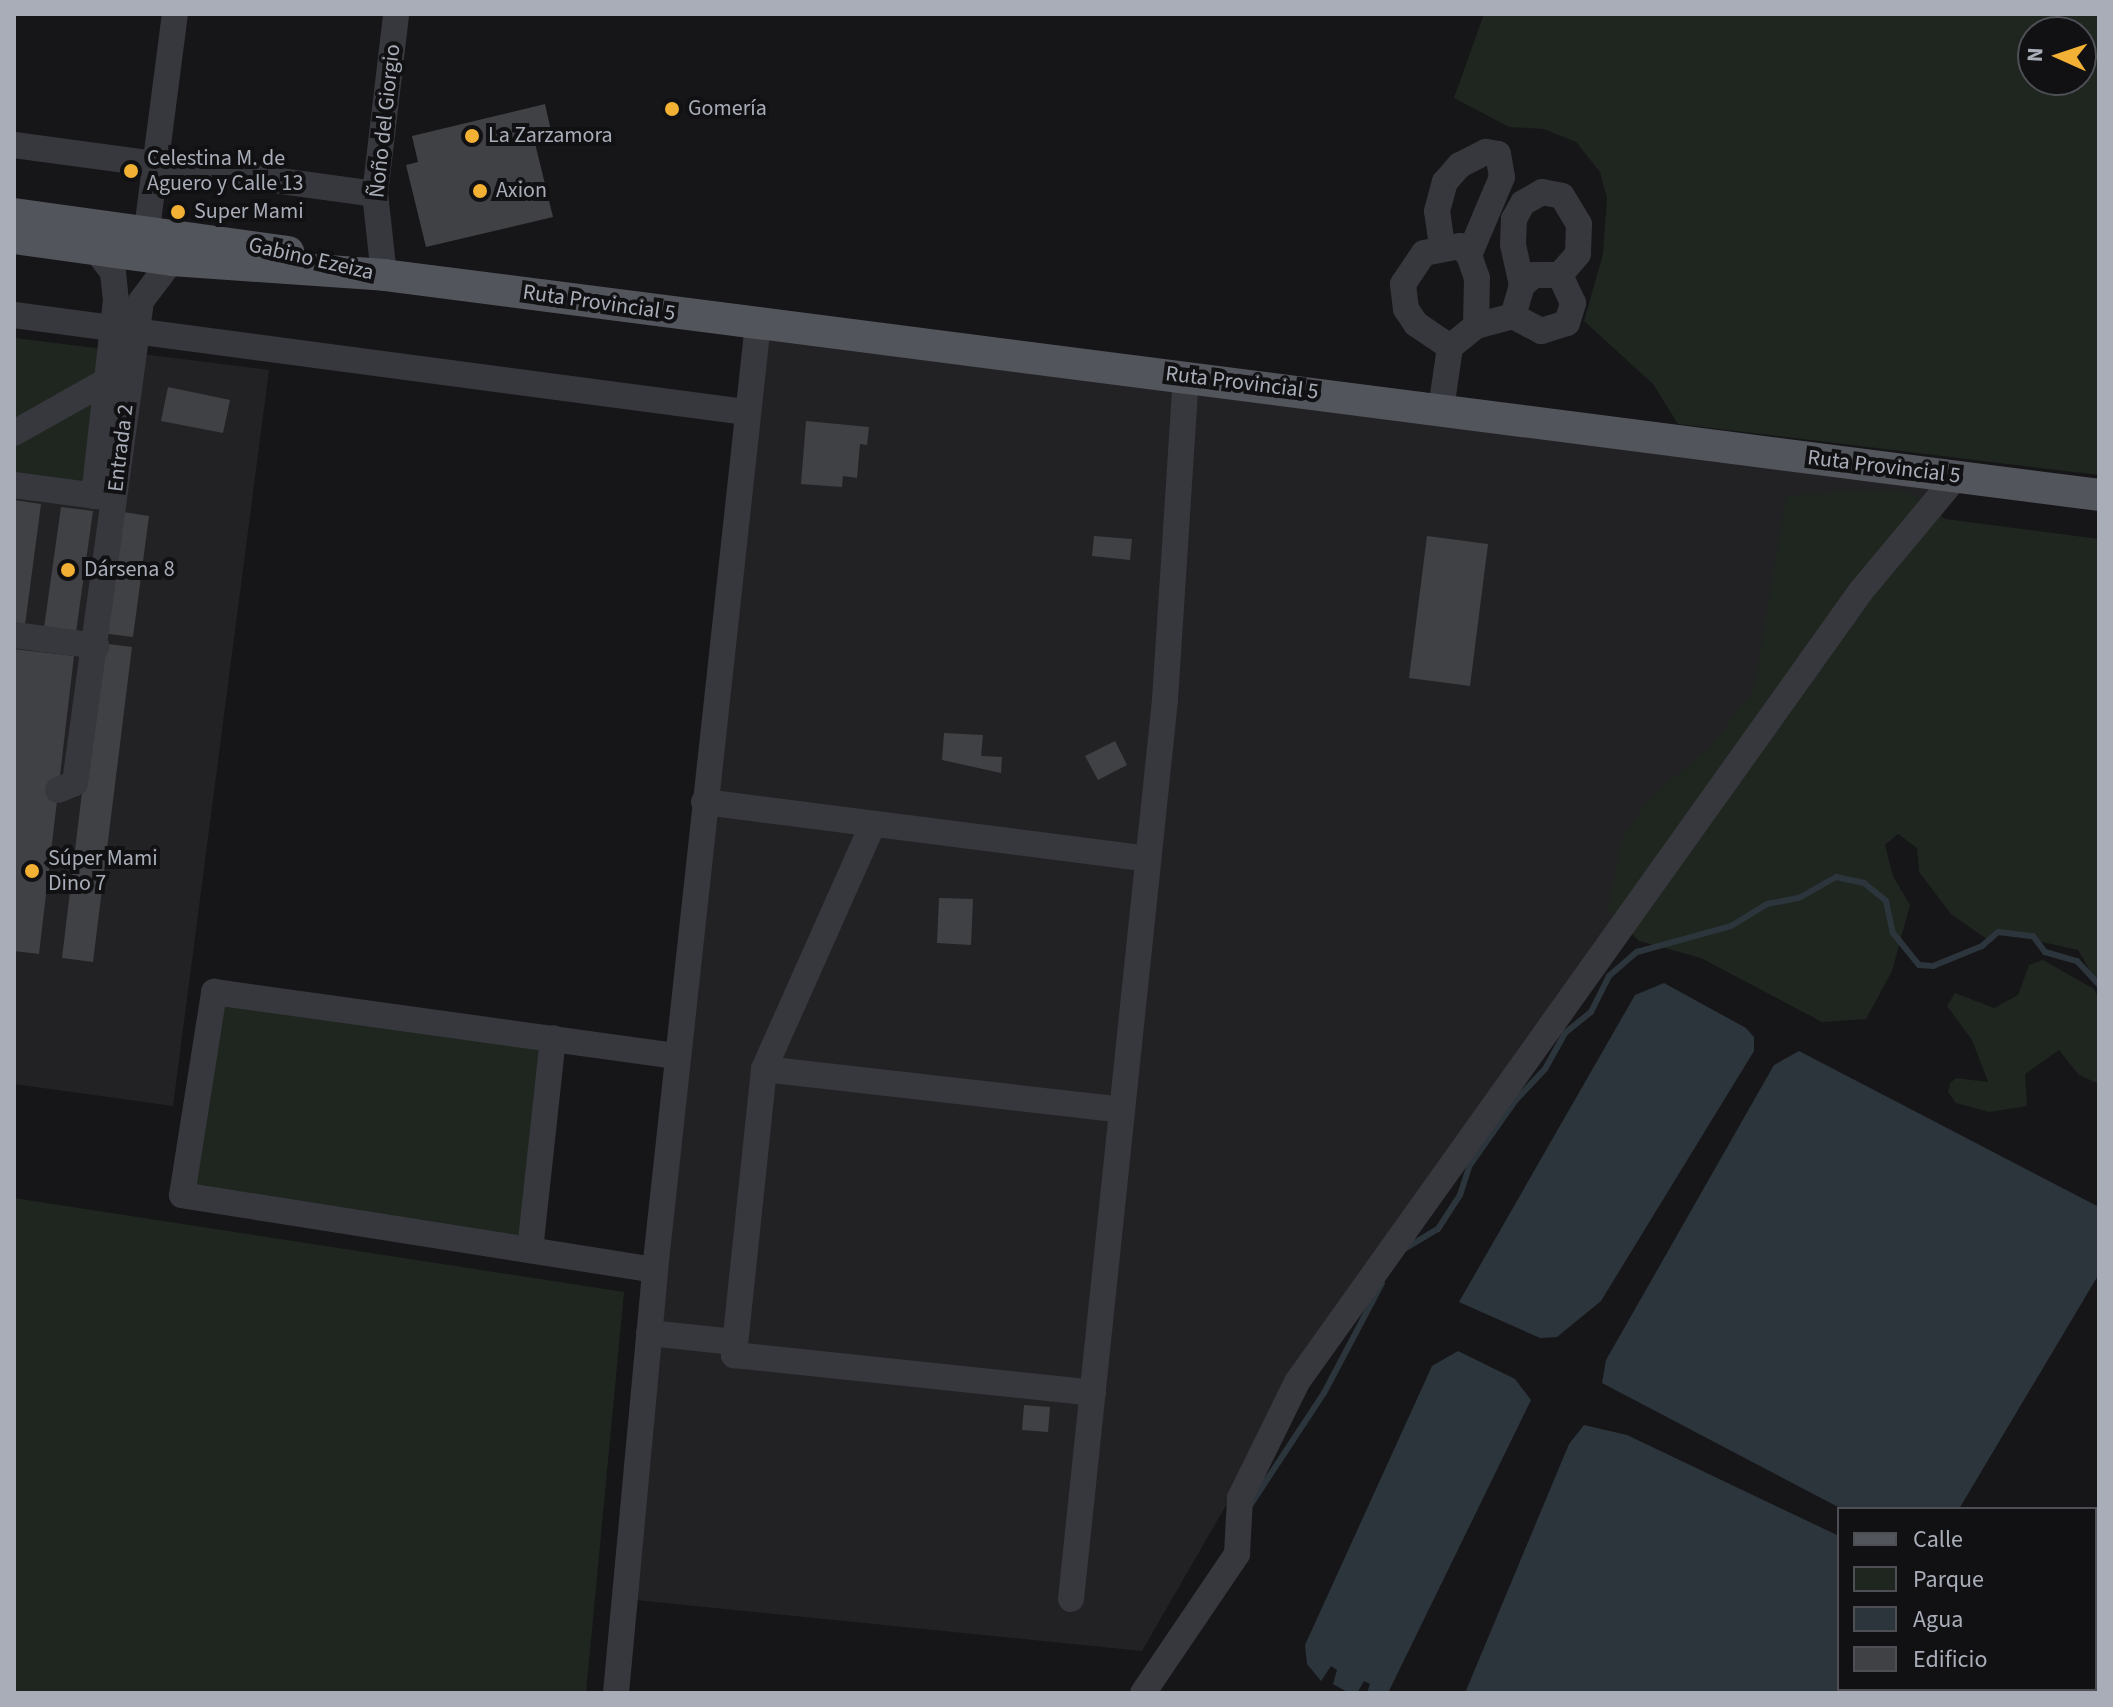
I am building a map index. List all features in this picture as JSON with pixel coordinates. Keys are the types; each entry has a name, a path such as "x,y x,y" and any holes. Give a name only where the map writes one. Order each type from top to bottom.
{"main road":[{"name":"Gabino Ezeiza","path":"14,214 147,229 309,256 384,275"},
{"name":"Gabino Ezeiza","path":"14,238 172,260 384,275"},
{"name":"Ruta Provincial 5","path":"384,275 2099,495"}],"street":[{"path":"147,229 175,14"},
{"name":"Ñoño del Giorgio","path":"384,275 375,194 396,14"},
{"path":"14,145 375,194"},
{"path":"1442,246 1437,211 1445,182 1460,165 1486,152 1498,154 1502,177 1473,267 1476,326"},
{"path":"1496,193 1516,192 1523,203"},
{"path":"1450,347 1416,324 1406,309 1403,284 1424,253 1442,246 1460,246 1473,267 1491,282 1520,278 1534,275 1560,275 1578,254 1579,224 1562,196 1542,192 1523,203 1514,219 1520,278 1513,316"},
{"name":"Entrada 2","path":"95,249 113,272 131,367 104,497"},
{"name":"Entrada 2","path":"58,790 75,783 96,646 107,381 124,330 148,285 172,260"},
{"path":"1441,409 1450,347 1476,326 1513,316 1541,331 1567,323 1573,303 1560,275"},
{"path":"14,315 745,412"},
{"path":"616,1693 677,1056 745,412 758,323"},
{"path":"14,433 131,367"},
{"path":"1071,1599 1148,859 1192,377"},
{"path":"1143,1693 1237,1554 1240,1498 1297,1382 1861,591 1956,477"},
{"path":"14,485 104,497"},
{"path":"14,635 96,646"},
{"path":"704,802 1148,859"},
{"path":"873,824 764,1069 734,1355 1093,1393"},
{"path":"655,1270 182,1195 214,992 677,1056"},
{"path":"530,1250 553,1038"},
{"path":"764,1069 1122,1110"},
{"path":"649,1333 735,1342"}],"shaded area":[{"path":"758,323 1956,477 1297,1382 1142,1651 625,1599"},
{"path":"14,338 269,370 173,1106 14,1084"}],"green space":[{"path":"1484,14 2099,14 2099,475 1678,424 1653,384 1584,321 1603,254 1607,198 1600,172 1576,142 1544,129 1509,127 1454,98"},
{"path":"14,338 111,350 94,496 14,485"},
{"path":"1846,491 1911,492 1945,519 2099,539 2099,985 2078,950 1998,932 1988,940 1951,914 1919,872 1917,848 1898,834 1885,845 1893,876 1910,905 1892,971 1866,1019 1822,1022 1701,958 1639,941 1608,910 1623,836 1652,796 1711,746 1754,689 1786,496"},
{"path":"2043,960 2094,989 2099,999 2099,1084 2079,1075 2059,1050 2025,1074 2027,1106 1989,1112 1956,1103 1948,1092 1950,1083 1956,1078 1988,1082 1972,1040 1947,1006 1955,993 1994,1008 2018,995 2029,965"},
{"path":"214,992 553,1038 530,1250 182,1195"},
{"path":"14,1198 624,1292 586,1693 14,1693"},
{"path":"2099,1572 2099,1693 1982,1693 2097,1691"}],"water":[{"path":"1664,983 1746,1028 1754,1037 1754,1051 1601,1301 1557,1337 1540,1338 1459,1302 1635,995"},
{"path":"1799,1051 2099,1207 2099,1274 1960,1507 1838,1507 1602,1383 1606,1360 1774,1065"},
{"path":"1458,1351 1515,1379 1531,1400 1388,1693 1367,1693 1370,1684 1364,1681 1357,1693 1349,1693 1333,1684 1337,1670 1331,1666 1321,1681 1307,1664 1305,1645 1432,1366"},
{"path":"1584,1425 1627,1435 1837,1535 1837,1691 1871,1693 1465,1693 1569,1444"}],"building":[{"name":"Axion","path":"545,104 551,131 533,135 553,217 426,247 406,165 418,162 412,136"},
{"path":"168,387 230,400 223,433 161,421"},
{"path":"806,421 869,427 867,445 860,444 857,478 843,476 842,487 801,484"},
{"path":"14,500 41,504 25,625 14,624"},
{"name":"Dársena 8","path":"61,507 93,511 76,632 44,628"},
{"path":"117,511 149,516 133,637 101,633"},
{"path":"1094,536 1132,539 1130,560 1092,556"},
{"path":"1427,536 1488,544 1470,686 1409,678"},
{"path":"100,643 132,647 93,962 62,958"},
{"name":"Súper Mami Dino 7","path":"14,649 74,656 39,954 14,951"},
{"path":"944,733 983,735 981,756 1002,757 1001,773 942,760"},
{"path":"1115,741 1127,765 1098,780 1085,756"},
{"path":"939,898 973,899 971,945 937,943"},
{"path":"1024,1405 1050,1407 1048,1432 1022,1430"}],"waterway":[{"path":"1406,1248 1438,1229 1460,1195 1470,1165 1515,1101 1545,1069 1565,1033 1591,1012 1609,976 1637,952 1731,926 1767,904 1799,898 1836,877 1864,883 1886,901 1893,933 1919,965 1933,966 1982,946 1998,932 2033,936 2045,952 2077,961 2099,985"},
{"path":"1249,1507 1324,1393 1382,1283"}],"place":[{"name":"Gomería","path":"672,109"},
{"name":"La Zarzamora","path":"472,136"},
{"name":"Celestina M. de Aguero y Calle 13","path":"131,171"},
{"name":"Axion","path":"480,191"},
{"name":"Super Mami","path":"178,212"},
{"name":"Dársena 8","path":"68,570"},
{"name":"Súper Mami Dino 7","path":"32,871"}]}
